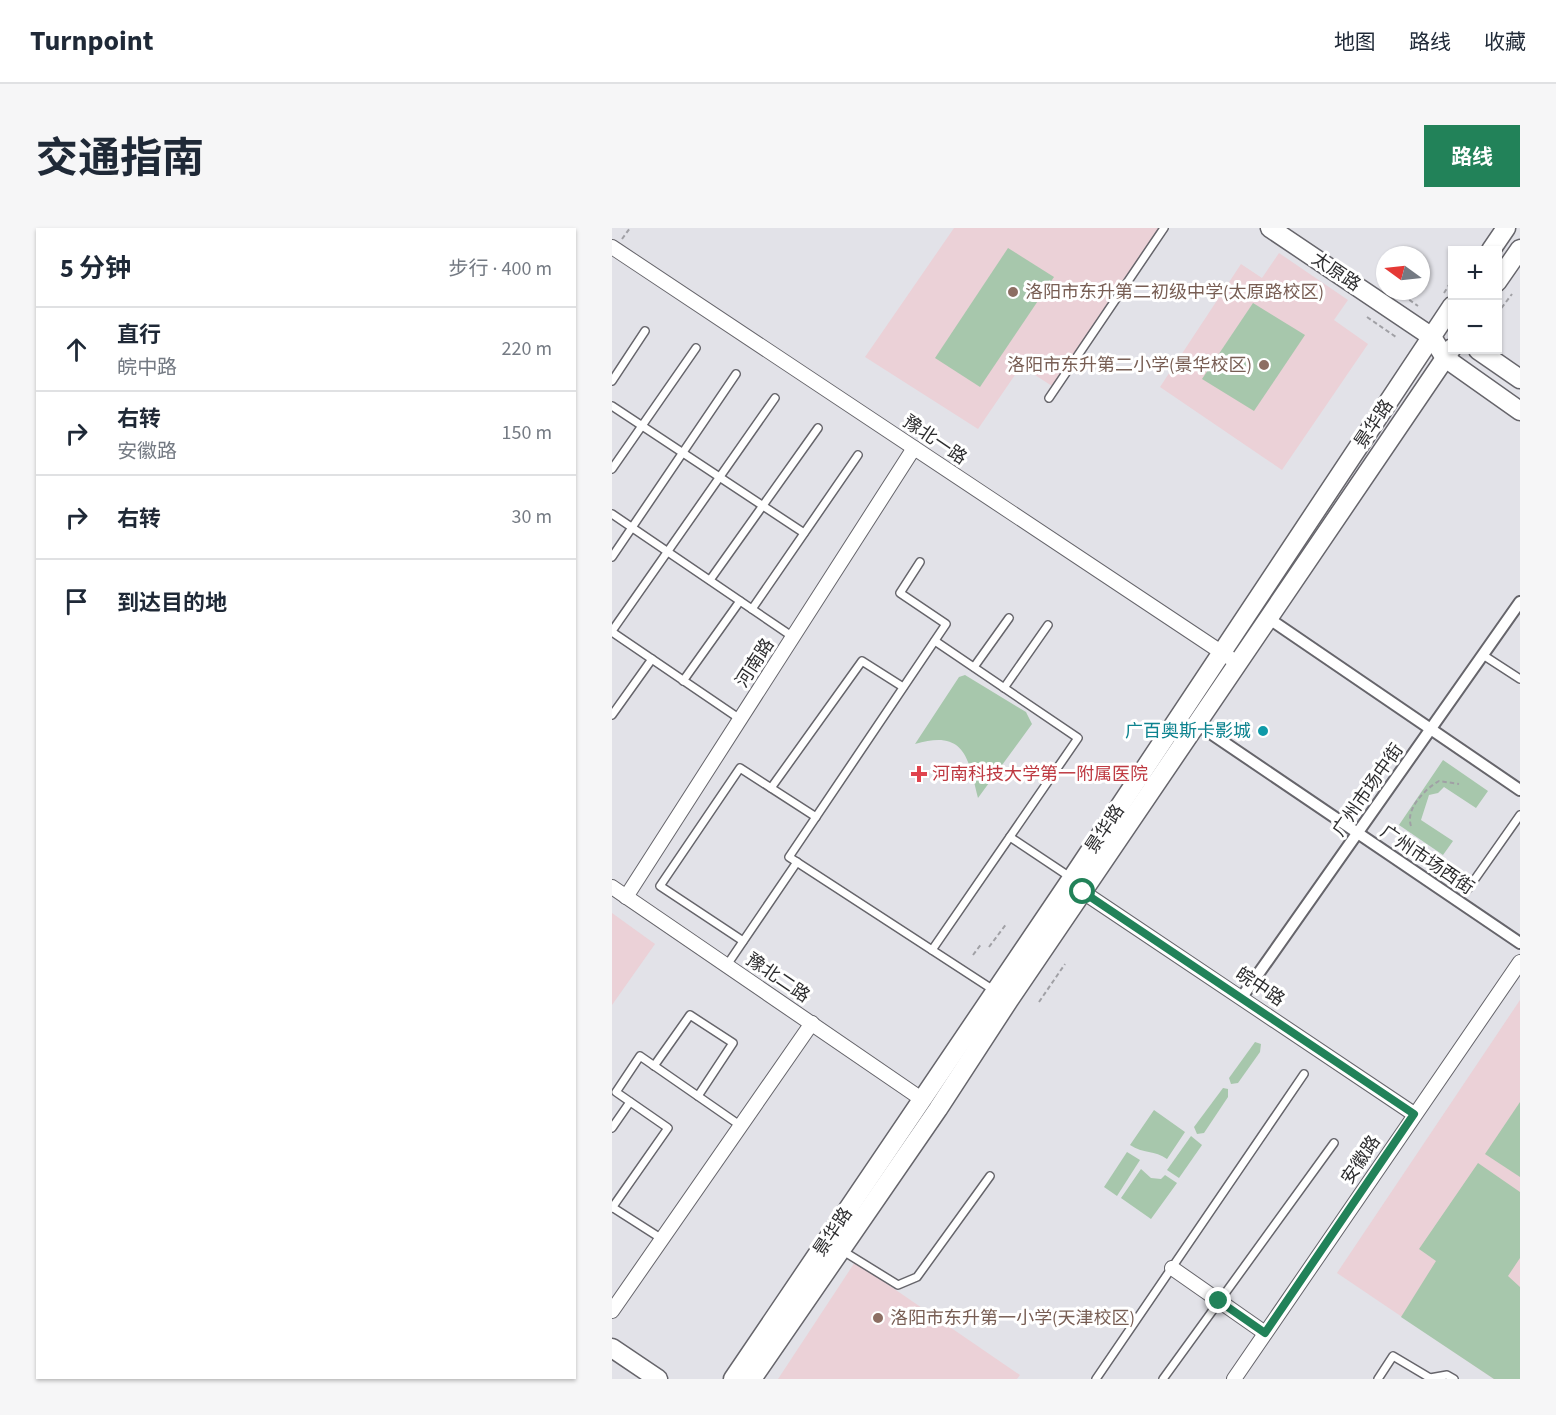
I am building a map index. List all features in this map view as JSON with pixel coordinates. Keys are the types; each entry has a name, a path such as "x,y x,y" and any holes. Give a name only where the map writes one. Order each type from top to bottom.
{"main road":[{"name":"太原路","path":"1270,228 1432,336 1448,352"},
{"path":"1494,246 1506,228"},
{"path":"1502,275 1520,249"},
{"name":"景华路","path":"752,1379 841,1249 1078,885 1222,653 1432,336 1447,302"},
{"path":"1432,336 1448,337"},
{"name":"景华路","path":"733,1379 995,991 1078,885 1197,724 1448,354"},
{"name":"太原路","path":"1450,354 1520,411"},
{"path":"1484,354 1520,379"},
{"path":"612,1348 658,1379"}],"street":[{"name":"豫北一路","path":"612,247 1238,663"},
{"name":"河南路","path":"626,897 914,448"},
{"name":"广州市场中街","path":"1242,997 1520,602"},
{"path":"1268,618 1520,790"},
{"name":"广州市场西街","path":"1197,724 1520,943"},
{"name":"皖中路","path":"1078,885 1414,1114"},
{"name":"豫北二路","path":"612,887 923,1100"},
{"name":"安徽路","path":"1234,1379 1520,962"},
{"path":"612,1311 812,1023"},
{"path":"1172,1268 1265,1333"}],"lane":[{"path":"1049,398 1164,228"},
{"path":"612,381 645,331"},
{"path":"612,469 696,348"},
{"path":"612,557 736,374"},
{"path":"740,719 612,631 775,398"},
{"path":"612,406 804,533"},
{"path":"710,580 818,428"},
{"path":"752,609 858,455"},
{"path":"612,514 793,637"},
{"path":"920,562 900,593 946,624 789,857 995,991"},
{"path":"683,681 740,601"},
{"path":"974,667 1009,618"},
{"path":"1004,688 1048,625"},
{"path":"932,950 1078,738 935,641"},
{"path":"1483,655 1520,680"},
{"path":"612,715 652,659"},
{"path":"771,788 862,661 903,687"},
{"path":"743,941 660,886 740,768 816,817"},
{"path":"1468,890 1520,815"},
{"path":"1010,837 1078,885"},
{"path":"727,965 797,862"},
{"path":"654,1066 690,1015 734,1043 698,1096"},
{"path":"662,1239 612,1207 668,1128 616,1092 640,1056 741,1126"},
{"path":"1096,1379 1304,1074"},
{"path":"612,1128 630,1102"},
{"path":"1163,1379 1334,1143"},
{"path":"841,1249 898,1285 917,1277 990,1176"},
{"path":"1378,1379 1392,1356 1430,1378 1447,1375 1454,1379"}],"path":[{"path":"1502,307 1512,294"},
{"path":"1409,300 1418,306"},
{"path":"1367,317 1396,337"},
{"path":"1408,819 1418,801 1432,785 1439,781 1459,784"},
{"path":"1402,820 1408,819"},
{"path":"1408,819 1411,826"},
{"path":"989,947 1007,923"},
{"path":"973,955 982,943"},
{"path":"1039,1002 1065,964"}],"shaded area":[{"name":"洛阳市东升第二初级中学(太原路校区)","path":"954,228 1160,228 1052,386 1021,366 978,429 865,357"},
{"name":"洛阳市东升第二小学(景华校区)","path":"1279,253 1348,300 1334,320 1368,344 1282,470 1160,387 1241,264 1262,278"},
{"path":"612,913 655,944 612,1005"},
{"path":"1520,1000 1520,1379 1494,1379 1337,1273"},
{"name":"洛阳市东升第一小学(天津校区)","path":"855,1262 1020,1375 1017,1379 778,1379"}],"green space":[{"path":"1008,248 1054,277 980,387 935,358"},
{"path":"1253,303 1305,335 1254,411 1202,379"},
{"path":"965,675 1026,712 1032,724 978,798 967,760 955,744 932,740 915,744 959,677"},
{"path":"1443,760 1488,791 1476,808 1444,787 1438,793 1429,795 1421,820 1453,841 1443,855 1399,825"},
{"path":"1255,1042 1261,1044 1260,1052 1238,1083 1231,1084 1229,1078"},
{"path":"1223,1088 1228,1089 1228,1097 1204,1133 1197,1134 1194,1127"},
{"path":"1520,1102 1520,1177 1485,1154"},
{"path":"1154,1110 1185,1132 1167,1159 1130,1145"},
{"path":"1191,1136 1202,1145 1179,1178 1167,1170"},
{"path":"1127,1152 1140,1160 1117,1196 1104,1187"},
{"path":"1478,1163 1520,1192 1520,1258 1508,1276 1520,1287 1520,1379 1494,1379 1401,1317 1436,1261 1419,1249"},
{"path":"1141,1169 1151,1178 1161,1179 1165,1175 1177,1183 1151,1219 1121,1198"}],"place":[{"name":"洛阳市东升第二初级中学(太原路校区)","path":"1013,292"},
{"name":"洛阳市东升第二小学(景华校区)","path":"1264,365"},
{"name":"广百奥斯卡影城","path":"1263,731"},
{"name":"河南科技大学第一附属医院","path":"919,774"},
{"name":"洛阳市东升第一小学(天津校区)","path":"878,1318"}],"route":[{"path":"1083,892 1414,1114 1265,1333 1219,1301"}]}
